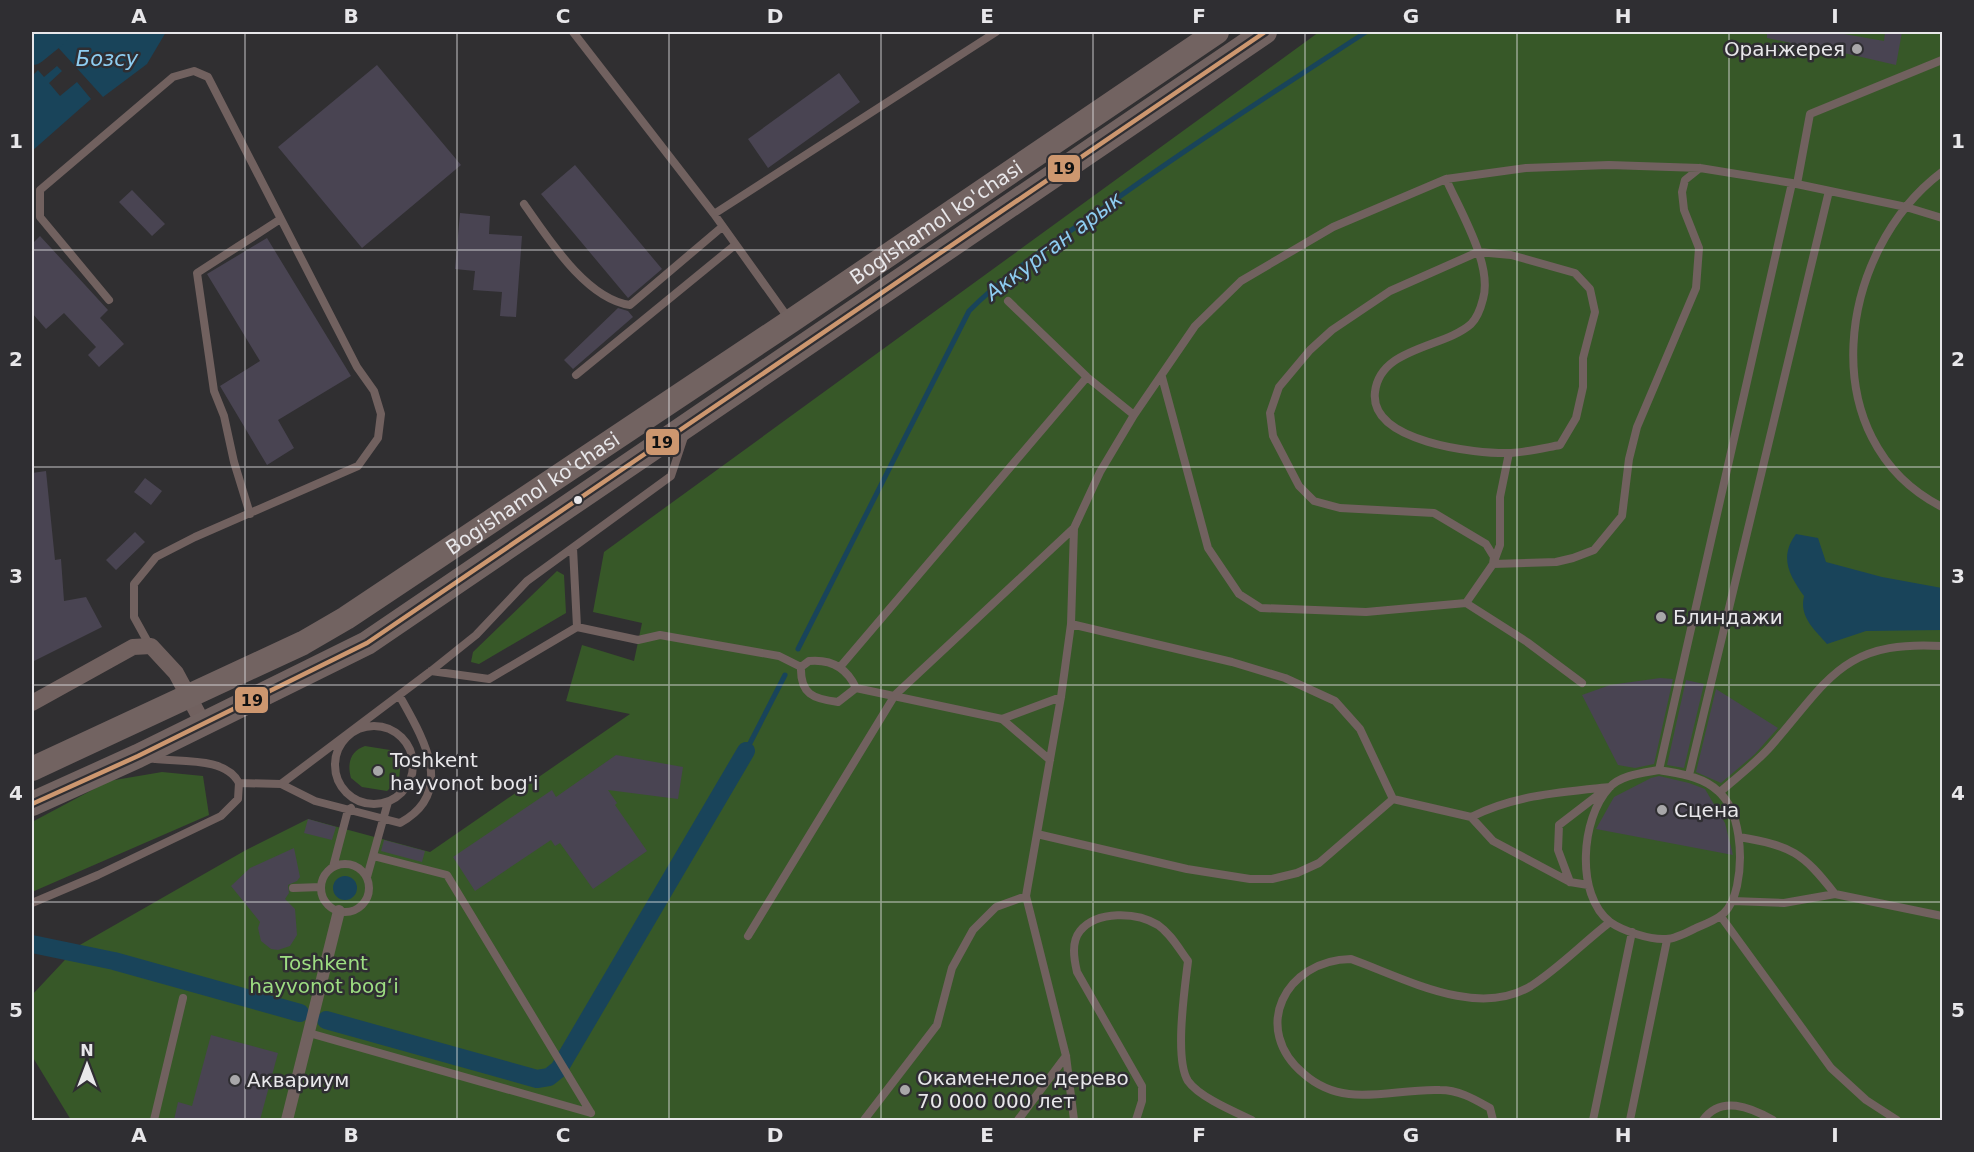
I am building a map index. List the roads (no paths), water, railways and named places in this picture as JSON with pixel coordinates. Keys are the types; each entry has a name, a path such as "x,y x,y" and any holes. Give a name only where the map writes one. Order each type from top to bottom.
{"main road":[{"name":"Bogishamol ko'chasi","path":"32,769 303,643 346,618 791,321 1217,32"},
{"name":"Bogishamol ko'chasi","path":"32,804 204,725 367,643 1265,32"},
{"path":"1048,148 1048,163 1064,170"}],"street":[{"path":"32,704 133,647 150,646 176,673 204,725"},
{"path":"288,1120 339,911"}],"lane":[{"path":"573,32 714,214 791,321"},
{"path":"714,214 996,32"},
{"path":"1659,770 1810,114 1942,60"},
{"path":"109,300 40,217 40,190 173,76 194,71 208,77 279,220 357,367 374,391 381,414 378,438 358,466 195,537 156,557 135,584 134,617 150,646"},
{"path":"748,936 895,695 1074,528 1100,472 1134,415 1195,326 1241,281 1333,226 1446,179 1526,168 1609,165 1700,168 1795,183 1906,207 1942,218"},
{"path":"1493,564 1556,562 1573,558 1594,550 1622,516 1629,459 1637,427 1696,288 1699,248 1684,210 1682,192 1685,180 1700,168"},
{"path":"1942,172 1906,207 1888,231 1876,255 1859,304 1854,347 1857,395 1862,415 1878,450 1889,467 1942,507"},
{"path":"1446,179 1478,252 1485,283 1484,298 1473,322 1385,368 1376,385 1375,402 1382,417 1401,434 1473,450 1509,453 1560,445 1576,418 1583,387 1583,358 1595,312 1590,289 1575,273 1511,255 1478,252 1390,291 1332,330 1284,379 1275,395 1270,422 1273,436 1285,463 1299,486 1314,501 1340,508 1434,513 1486,544 1494,557 1493,564"},
{"path":"1689,775 1829,191"},
{"path":"524,204 566,261 603,295 630,305 722,226"},
{"path":"250,514 234,462 224,416 214,391 197,273 279,220"},
{"path":"576,375 735,245"},
{"path":"1008,301 1087,377 1134,415"},
{"path":"1162,376 1208,548 1239,594 1261,608 1342,612 1466,603 1527,642 1582,683"},
{"path":"840,667 1087,377"},
{"path":"281,784 476,636 527,581 671,476 687,426"},
{"path":"1466,603 1493,564 1500,545 1500,497 1509,453"},
{"path":"1074,528 1071,624 1061,697 1026,896 1066,1056 1074,1120"},
{"path":"573,548 577,627"},
{"path":"1071,624 1232,662 1293,681 1335,701 1360,729 1393,799"},
{"path":"431,671 489,679 577,627 638,640 660,635 779,656 801,667"},
{"path":"1720,792 1768,749 1821,685 1842,665 1867,654 1887,650 1942,646"},
{"path":"856,688 850,676 840,667 819,660 809,661 801,667 800,683 805,690 827,700 838,702 856,688 1002,719 1050,760"},
{"path":"239,783 281,784 315,801 400,823 414,816 424,806 430,793 433,774 413,720 399,696"},
{"path":"1002,719 1061,697"},
{"path":"348,810 364,803 388,801 407,786 413,763 411,751 396,733 385,728 367,727 351,733 336,754 337,778 343,790 364,803"},
{"path":"32,903 98,875 220,816 238,799 239,783 234,774 209,763 174,762 138,756"},
{"path":"1570,882 1558,850 1559,825 1610,787 1624,778 1659,770 1689,775 1720,792 1734,820 1739,837 1741,859 1733,901 1722,918 1667,940 1632,932 1610,921 1597,905 1588,885 1587,845 1590,820 1610,787"},
{"path":"1471,817 1495,805 1535,794 1610,787"},
{"path":"1393,799 1471,817 1493,841 1570,882 1588,885"},
{"path":"1037,834 1186,868 1250,879 1272,879 1291,875 1319,863 1393,799"},
{"path":"367,877 356,866 340,864 333,867 322,879 321,887 326,902 339,911 354,910 361,906 369,892 367,877 388,801"},
{"path":"333,867 348,810"},
{"path":"1739,837 1779,844 1811,864 1835,894"},
{"path":"373,856 447,875 588,1117"},
{"path":"292,888 321,887"},
{"path":"1733,901 1784,903 1835,894 1942,916"},
{"path":"864,1120 937,1025 952,968 973,930 996,907 1026,896"},
{"path":"1136,1120 1142,1101 1142,1086 1077,972 1074,956 1080,931 1096,919 1107,916 1144,918 1159,926 1188,961 1182,1008 1184,1072 1189,1083 1199,1091 1252,1120"},
{"path":"1722,918 1831,1068 1866,1100 1897,1120"},
{"path":"1493,1120 1490,1108 1465,1094 1440,1090 1360,1096 1340,1094 1321,1088 1302,1073 1280,1044 1279,1016 1282,1001 1291,984 1313,966 1337,959 1351,959 1447,994 1476,998 1504,995 1533,985 1610,921"},
{"path":"1593,1120 1632,932"},
{"path":"1630,1120 1667,940"},
{"path":"153,1120 183,998"},
{"path":"309,1033 588,1117"},
{"path":"1018,1120 1066,1056"},
{"path":"1703,1120 1720,1106 1732,1104 1747,1107 1773,1120"}],"water":[{"name":"Бозсу","path":"44,32 166,32 147,64 103,97"},
{"name":"Бозсу","path":"57,66 62,71 49,83 60,96 77,82 91,99 32,151 32,76 38,70 44,77"},
{"path":"1796,534 1818,538 1826,562 1882,577 1942,588 1942,630 1866,631 1827,644 1806,616 1804,596 1788,566 1788,550"},
{"path":"345,876 354,879 357,888 354,897 345,900 336,897 333,888 336,879"}],"waterway":[{"name":"Бозсу","path":"32,49 53,32"},
{"name":"Аккурган арык","path":"798,649 969,311 984,296 1050,245 1200,141 1366,32"},
{"name":"Аккурган арык","path":"746,751 785,675"},
{"path":"326,1020 537,1079 549,1077 559,1069 746,751"},
{"path":"32,944 114,961 300,1013"}],"place":[{"name":"Оранжерея","path":"1857,49"},
{"name":"Блиндажи","path":"1661,617"},
{"name":"Toshkent hayvonot bog'i","path":"378,771"},
{"name":"Сцена","path":"1662,810"},
{"name":"Аквариум","path":"235,1080"},
{"name":"Окаменелое дерево 70 000 000 лет","path":"905,1090"}],"park label":[{"name":"Toshkent hayvonot bogʻi","path":"324,974"}]}
